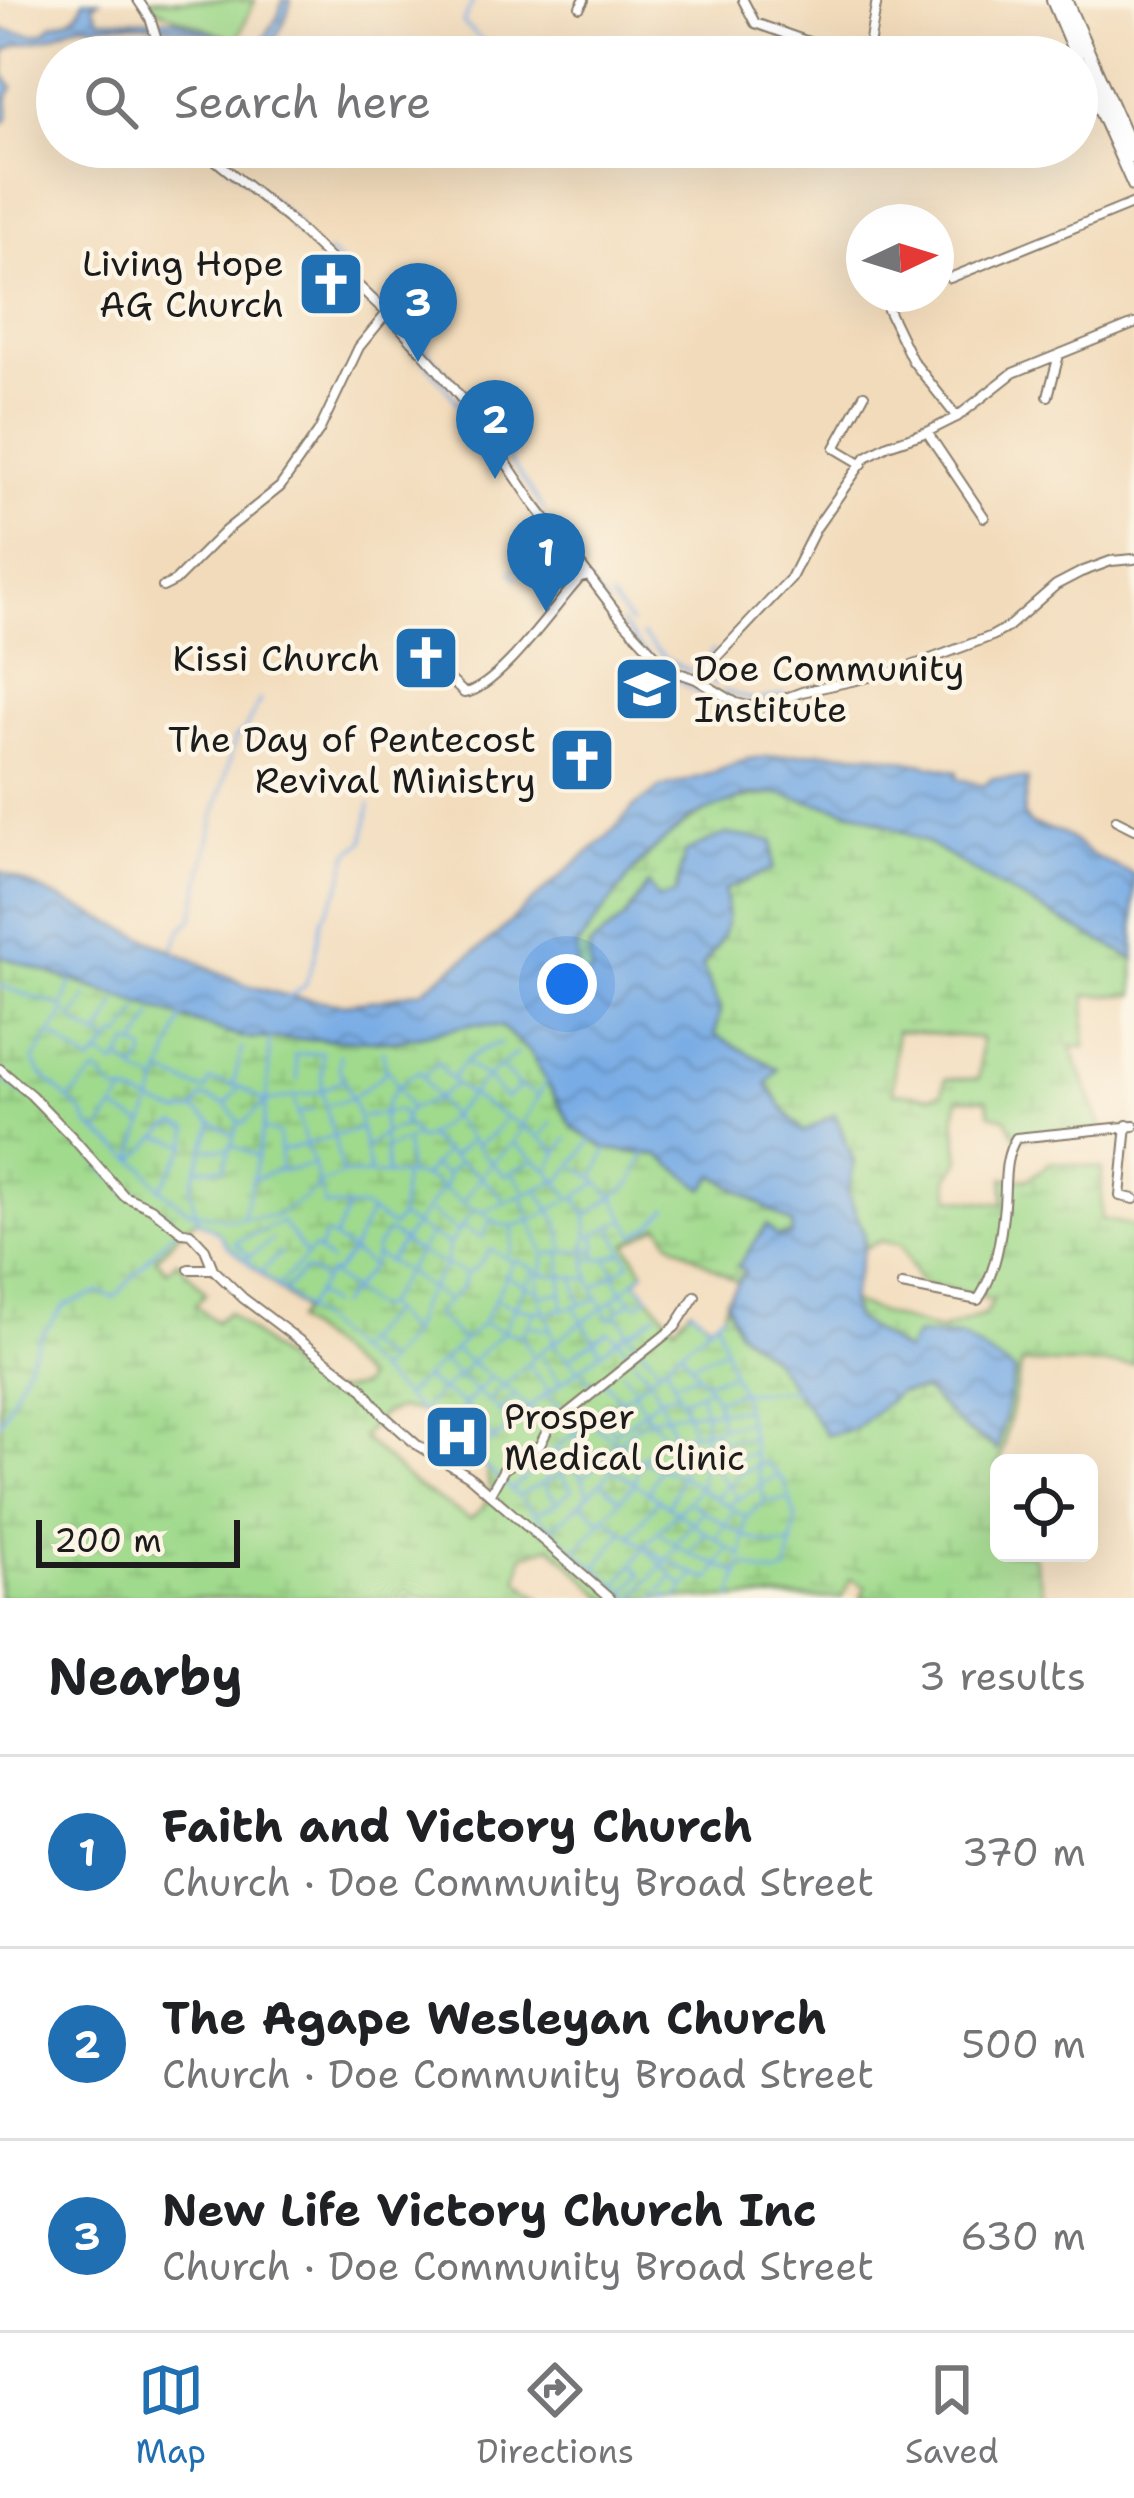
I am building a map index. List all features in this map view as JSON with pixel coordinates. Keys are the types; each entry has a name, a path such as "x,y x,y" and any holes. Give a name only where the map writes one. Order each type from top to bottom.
{"main road":[{"path":"1054,0 1069,36"},
{"path":"1065,0 1073,36"},
{"path":"1098,94 1134,157"},
{"path":"1098,104 1134,185"}],"street":[{"path":"138,0 156,36"},
{"path":"743,0 755,23 792,36"},
{"path":"871,36 877,0"},
{"path":"225,168 288,220 434,364 587,576 659,659 727,699 748,706 766,705 802,692 902,670 992,636 1056,585 1081,572 1134,559"},
{"path":"954,276 1134,203"},
{"path":"889,312 912,360 957,416"},
{"path":"163,587 280,487 319,431 358,347 387,313"},
{"path":"696,680 791,578 816,528 862,464 879,449 957,416 1012,374 1134,324"},
{"path":"1048,396 1059,353"},
{"path":"862,464 835,448 864,395"},
{"path":"927,432 984,518"},
{"path":"440,670 464,693 472,693 529,639 576,581 587,576"},
{"path":"1116,820 1134,830"},
{"path":"0,1069 31,1095 124,1196 190,1233 205,1249 213,1269 244,1298 361,1387 382,1414 417,1445 469,1476 608,1597"},
{"path":"902,1285 978,1300 988,1284 999,1242 1004,1178 1016,1138 1130,1126 1120,1196 1134,1199"},
{"path":"189,1269 213,1269"},
{"path":"490,1494 504,1469 540,1445 548,1429 675,1327 695,1296"}],"green space":[{"path":"148,0 255,0 239,36 224,36 146,5"},
{"path":"780,794 859,813 924,841 1134,959 1134,995 1086,995 1085,1047 1071,1047 1103,1131 1016,1138 1006,1118 990,1114 987,1099 958,1098 955,1120 960,1160 948,1179 951,1198 1004,1204 1004,1178 1029,1179 1051,1162 1102,1168 1101,1219 1134,1226 1134,1365 1022,1363 1002,1454 990,1454 990,1562 1035,1562 1044,1598 861,1598 866,1586 850,1579 842,1598 605,1598 551,1546 523,1555 518,1580 541,1598 0,1598 0,956 242,1038 395,1041 473,1024 502,1027 530,1053 573,1128 607,1149 660,1156 704,1188 714,1175 792,1224 792,1236 777,1236 767,1226 739,1266 746,1271 737,1282 670,1241 660,1225 627,1244 644,1272 636,1281 675,1326 690,1308 710,1324 723,1313 726,1300 738,1331 771,1357 796,1390 855,1429 899,1392 925,1391 965,1430 997,1449 1014,1372 906,1352 854,1318 850,1301 939,1331 985,1314 993,1300 920,1283 901,1245 881,1241 864,1248 864,1234 848,1193 854,1162 835,1115 805,1133 767,1084 778,1069 715,1036 720,1009 702,967 724,931 724,890 773,869 658,899 648,885 625,918 589,947 592,973 578,981 576,948 617,893 660,844 712,809 744,798","holes":["896,1031 981,1038 979,1079 945,1079 942,1093 929,1096 893,1092","196,1219 218,1232 303,1310 295,1321 365,1380 360,1387 321,1394 228,1312 216,1322 195,1305 206,1293 177,1261 167,1271 156,1259","398,1409 420,1411 487,1470 490,1494 470,1519 415,1485 362,1437 382,1414"]}],"water":[{"path":"83,0 99,0 93,5 99,19 176,20 221,36 170,27 81,24 54,36 36,36 36,41 4,52 4,75 13,87 8,119 0,124 0,28 37,34 67,20"},
{"path":"283,0 291,0 277,36 265,36"},
{"path":"820,752 873,754 957,771 957,778 983,786 993,778 1028,779 1023,815 1030,824 1063,833 1090,854 1134,875 1134,959 924,841 859,813 779,794 751,795 691,817 641,861 576,948 578,979 592,973 589,947 625,918 648,884 658,899 675,894 685,852 726,834 773,841 773,869 724,890 724,932 702,967 720,1009 715,1035 778,1069 767,1084 804,1132 835,1114 854,1162 848,1193 864,1234 850,1301 854,1318 905,1352 916,1335 962,1337 1015,1372 997,1451 965,1430 925,1391 899,1392 855,1429 827,1435 771,1357 738,1331 726,1300 745,1272 738,1266 767,1225 777,1236 791,1236 792,1224 715,1175 704,1189 660,1156 607,1149 573,1128 530,1053 502,1027 473,1024 395,1041 242,1038 0,956 0,871 247,985 342,1004 423,990 492,939 660,788 748,759"}],"waterway":[{"path":"470,0 463,23 478,36"},
{"path":"233,168 299,225"},
{"path":"290,226 344,277"},
{"path":"328,252 343,266"},
{"path":"351,283 379,313"},
{"path":"388,323 429,366 490,445"},
{"path":"409,332 465,397"},
{"path":"485,424 544,510"},
{"path":"537,514 581,574"},
{"path":"518,579 511,572 524,560"},
{"path":"587,581 607,606"},
{"path":"611,599 631,624"},
{"path":"621,623 634,639"},
{"path":"642,635 667,659 698,672 713,650"},
{"path":"632,638 692,690 728,707 767,714"},
{"path":"715,686 710,679 716,665"},
{"path":"723,691 756,701 784,694"},
{"path":"174,948 193,918 236,737 245,730 260,700"},
{"path":"287,998 305,986 321,921 340,887 349,853 364,841 370,804"},
{"path":"71,982 65,1012 33,1061 83,1113 89,1126 145,1168 160,1189 189,1211 229,1219 276,1216 343,1174 415,1175 433,1181 462,1203 491,1163 513,1143 546,1081"},
{"path":"0,988 63,1007"},
{"path":"76,1015 87,996"},
{"path":"99,1037 117,1002"},
{"path":"69,1014 110,1044 115,1036 121,1037 140,1010"},
{"path":"134,1160 183,1015"},
{"path":"136,1069 145,1057 145,1051 136,1046 153,1016"},
{"path":"52,1035 90,1064 109,1045"},
{"path":"242,1217 263,1129 269,1040"},
{"path":"452,1079 472,1056 500,1043"},
{"path":"100,1055 116,1065 129,1044 135,1046"},
{"path":"233,1086 242,1048"},
{"path":"330,1104 351,1099 385,1073 383,1050"},
{"path":"298,1080 295,1055 322,1052 322,1091 343,1174"},
{"path":"388,1148 429,1134 517,1053"},
{"path":"340,1055 339,1068 358,1115 370,1173"},
{"path":"122,1060 159,1083"},
{"path":"387,1175 386,1104 403,1082 419,1071 423,1077 438,1062 462,1089 557,1153 549,1171"},
{"path":"465,1063 505,1098 520,1087"},
{"path":"501,1067 520,1087 536,1094"},
{"path":"388,1069 410,1108"},
{"path":"69,1099 97,1072 117,1093 123,1093"},
{"path":"163,1074 203,1090"},
{"path":"0,1076 26,1096"},
{"path":"206,1091 210,1080 241,1087 265,1102 322,1091 342,1079"},
{"path":"424,1079 472,1142 505,1176 512,1172 527,1194"},
{"path":"415,1135 403,1120 410,1108 436,1100 454,1084"},
{"path":"226,1104 239,1089"},
{"path":"98,1133 125,1093 179,1113 194,1110 203,1097"},
{"path":"203,1097 226,1104 243,1124 263,1104"},
{"path":"295,1100 314,1165"},
{"path":"116,1110 144,1125"},
{"path":"194,1110 213,1123 190,1188 197,1219 219,1233 227,1245 420,1411 503,1332 535,1270"},
{"path":"298,1113 313,1110"},
{"path":"363,1117 400,1110 402,1116"},
{"path":"477,1145 504,1118"},
{"path":"542,1135 552,1122"},
{"path":"135,1160 166,1129 176,1124 189,1129 188,1144 161,1187"},
{"path":"215,1124 232,1134"},
{"path":"197,1168 224,1168 238,1124"},
{"path":"367,1147 405,1125"},
{"path":"263,1129 279,1134 281,1171 314,1165 325,1206 364,1208 392,1226"},
{"path":"282,1151 359,1129"},
{"path":"160,1137 186,1144"},
{"path":"427,1137 443,1150"},
{"path":"558,1152 567,1139"},
{"path":"423,1177 445,1151 451,1157 470,1140"},
{"path":"462,1203 482,1212 562,1179 592,1140"},
{"path":"513,1143 549,1171 571,1199 576,1197 586,1216 632,1183 645,1154"},
{"path":"406,1144 408,1176"},
{"path":"84,1145 114,1179"},
{"path":"232,1145 256,1156"},
{"path":"208,1149 228,1149"},
{"path":"577,1167 594,1178 607,1149"},
{"path":"451,1157 504,1199"},
{"path":"513,1171 531,1162"},
{"path":"432,1166 446,1175 457,1163"},
{"path":"255,1179 280,1169"},
{"path":"388,1261 447,1182 446,1175"},
{"path":"393,1226 400,1217 403,1178"},
{"path":"594,1178 614,1197 635,1235 668,1208"},
{"path":"576,1197 598,1183"},
{"path":"124,1190 172,1219"},
{"path":"539,1192 559,1224 564,1248"},
{"path":"523,1198 544,1254 597,1249"},
{"path":"508,1255 513,1226 569,1200"},
{"path":"335,1237 348,1208"},
{"path":"401,1218 449,1245 473,1210"},
{"path":"430,1212 456,1231"},
{"path":"304,1310 329,1273 336,1272 352,1251 370,1213"},
{"path":"483,1213 511,1226"},
{"path":"586,1216 590,1281 610,1319 621,1309"},
{"path":"461,1226 482,1238 491,1219"},
{"path":"591,1236 626,1219"},
{"path":"250,1257 235,1242 282,1222 307,1256"},
{"path":"596,1286 630,1263 611,1227"},
{"path":"0,1423 40,1337 65,1305 100,1292 114,1298 173,1231"},
{"path":"388,1231 417,1252 466,1274 490,1249 511,1261"},
{"path":"339,1305 372,1266 377,1246 387,1233"},
{"path":"319,1252 328,1235 370,1265"},
{"path":"329,1273 375,1309 384,1305 430,1235"},
{"path":"596,1236 597,1256"},
{"path":"245,1260 272,1240"},
{"path":"377,1372 410,1334 420,1303 446,1264 449,1245"},
{"path":"277,1287 314,1248 330,1262"},
{"path":"561,1252 563,1309"},
{"path":"586,1260 623,1252"},
{"path":"261,1272 281,1253"},
{"path":"543,1272 544,1254"},
{"path":"376,1255 447,1301 461,1289 465,1275"},
{"path":"607,1258 622,1291 638,1305 649,1296 636,1282"},
{"path":"404,1396 483,1323 513,1262 543,1274 588,1279"},
{"path":"284,1291 304,1270 322,1279"},
{"path":"522,1335 533,1357 644,1272"},
{"path":"504,1275 537,1291"},
{"path":"538,1275 544,1312"},
{"path":"574,1277 580,1302"},
{"path":"540,1295 560,1293"},
{"path":"317,1295 329,1305"},
{"path":"497,1300 546,1312 596,1299"},
{"path":"613,1300 621,1309 631,1301"},
{"path":"447,1301 435,1315 462,1340"},
{"path":"384,1305 409,1333"},
{"path":"574,1307 600,1350"},
{"path":"689,1312 692,1309 708,1324"},
{"path":"354,1349 390,1311"},
{"path":"483,1323 522,1335 534,1313"},
{"path":"616,1314 627,1332 657,1313"},
{"path":"470,1453 511,1490 565,1440 636,1389 723,1313"},
{"path":"548,1314 554,1344 597,1388"},
{"path":"717,1321 741,1392 796,1390"},
{"path":"529,1326 549,1329"},
{"path":"568,1359 608,1331 633,1357"},
{"path":"442,1430 470,1453 488,1444 627,1332 658,1366"},
{"path":"363,1344 384,1361"},
{"path":"617,1586 650,1540 700,1488 705,1413 700,1392 709,1388 681,1350"},
{"path":"693,1363 722,1350"},
{"path":"455,1351 546,1423"},
{"path":"541,1356 560,1382"},
{"path":"441,1361 488,1401 532,1359"},
{"path":"634,1360 659,1397 678,1394"},
{"path":"666,1363 673,1381 697,1375"},
{"path":"529,1365 548,1391"},
{"path":"623,1371 635,1388"},
{"path":"705,1381 730,1374"},
{"path":"420,1411 442,1430 489,1378"},
{"path":"603,1379 620,1399"},
{"path":"425,1380 464,1405 494,1440"},
{"path":"673,1381 681,1399 698,1393"},
{"path":"710,1389 716,1399 741,1392 764,1499"},
{"path":"634,1393 666,1435 746,1422"},
{"path":"548,1396 562,1411"},
{"path":"500,1410 514,1397"},
{"path":"604,1415 613,1432 659,1397 674,1434"},
{"path":"716,1399 720,1424"},
{"path":"682,1400 692,1430"},
{"path":"490,1402 509,1421"},
{"path":"582,1478 648,1420 745,1409"},
{"path":"590,1422 640,1460 683,1477 746,1517 765,1501 786,1499"},
{"path":"460,1441 480,1423"},
{"path":"714,1429 716,1440 750,1438"},
{"path":"520,1499 576,1551 634,1484 640,1460 666,1435"},
{"path":"575,1436 599,1458"},
{"path":"669,1505 682,1471 679,1436"},
{"path":"648,1493 665,1457 681,1442"},
{"path":"704,1446 725,1460"},
{"path":"559,1450 588,1491"},
{"path":"572,1462 590,1453"},
{"path":"733,1458 753,1453"},
{"path":"537,1454 546,1478"},
{"path":"511,1490 517,1496 600,1459 742,1557"},
{"path":"685,1459 710,1466 738,1498"},
{"path":"713,1467 731,1459 740,1473 766,1462 785,1483 796,1519 787,1571 770,1573 742,1563"},
{"path":"550,1528 613,1470"},
{"path":"535,1513 572,1489 561,1475"},
{"path":"716,1497 740,1475"},
{"path":"728,1505 776,1476"},
{"path":"603,1484 618,1497"},
{"path":"544,1485 556,1501"},
{"path":"630,1536 657,1501"},
{"path":"580,1502 600,1519"},
{"path":"691,1503 750,1538 790,1545"},
{"path":"677,1541 702,1512"},
{"path":"716,1539 733,1512"},
{"path":"605,1517 655,1553 710,1580 727,1550"},
{"path":"742,1556 746,1517"},
{"path":"596,1568 622,1533"},
{"path":"661,1534 690,1554 740,1574"},
{"path":"692,1551 704,1534"},
{"path":"634,1598 677,1547"},
{"path":"648,1551 685,1588"},
{"path":"578,1553 632,1598"},
{"path":"732,1598 741,1565"},
{"path":"627,1591 641,1574 635,1567"},
{"path":"677,1598 694,1576"},
{"path":"654,1598 672,1577"},
{"path":"664,1598 670,1598"}],"place":[{"name":"Living Hope AG Church","path":"331,284"},
{"name":"New Life Victory Church Inc","path":"418,362"},
{"name":"The Agape Wesleyan Church","path":"495,479"},
{"name":"Faith and Victory Church","path":"546,612"},
{"name":"Kissi Church","path":"426,658"},
{"name":"Doe Community Institute","path":"647,689"},
{"name":"The Day of Pentecost Revival Ministry","path":"582,760"},
{"name":"Prosper Medical Clinic","path":"457,1437"}]}
